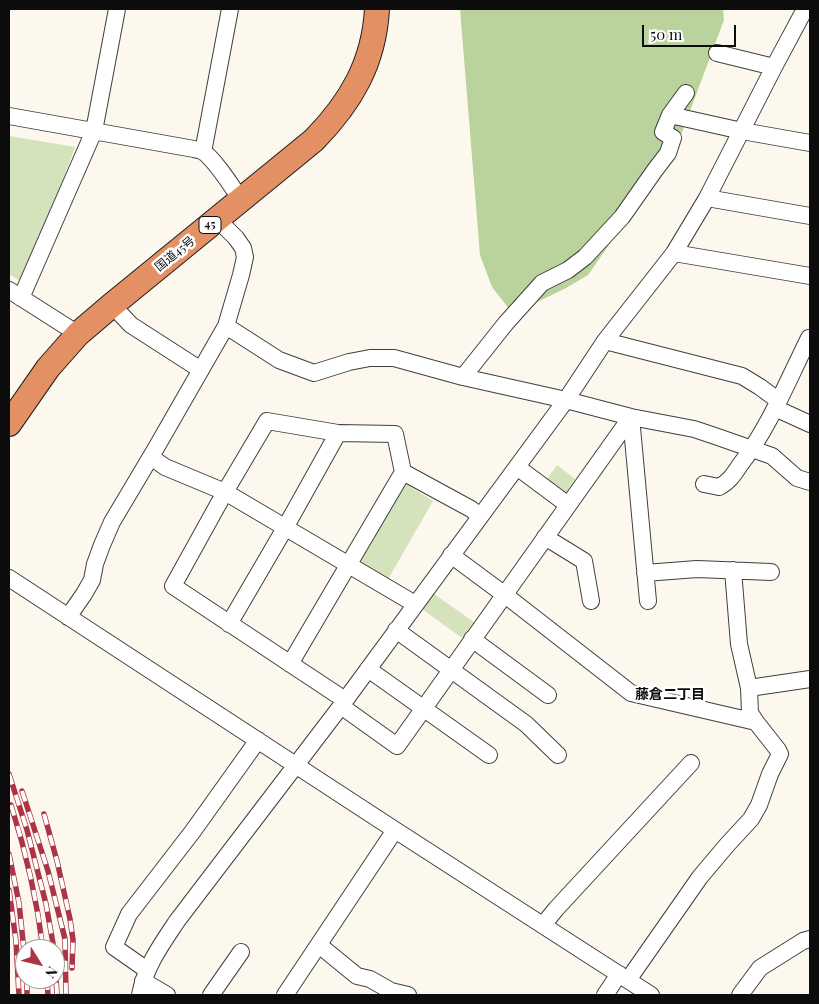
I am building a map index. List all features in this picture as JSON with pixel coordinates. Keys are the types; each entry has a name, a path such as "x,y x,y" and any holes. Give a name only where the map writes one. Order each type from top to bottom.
{"highway":[{"name":"国道45号","path":"9,424 48,368 78,334 112,304 314,140 328,125 356,87 369,54 377,9"}],"street":[{"path":"78,334 15,294 94,131 117,9"},
{"path":"203,152 230,9"},
{"path":"143,982 157,950 177,921 343,703 566,400 605,341 674,253 707,198 805,9"},
{"path":"717,53 774,67"},
{"path":"463,377 506,323 542,283 568,270 585,257 622,216 668,153 673,138 664,132 670,115 686,93"},
{"path":"670,115 742,131 810,143"},
{"path":"9,116 203,152 211,159 241,200"},
{"path":"707,198 810,216"},
{"path":"68,617 92,580 95,564 112,522 226,326 242,275 245,257 243,248 236,238 217,219"},
{"path":"674,253 810,276"},
{"path":"112,304 131,325 201,370"},
{"path":"226,326 279,360 314,373 349,362 370,358 394,358 463,377 566,400 630,418 694,429 772,456 797,478 810,482"},
{"path":"704,484 719,487 727,482 752,450 810,338"},
{"path":"605,341 742,376 760,387 777,404 810,424"},
{"path":"290,664 403,472 396,434 338,433 267,421 173,586 290,664 397,746 630,418"},
{"path":"630,418 648,601"},
{"path":"229,624 338,433"},
{"path":"151,457 165,467 225,492 415,604"},
{"path":"517,467 568,505"},
{"path":"403,472 471,509 480,516"},
{"path":"545,537 584,561 591,601"},
{"path":"451,556 505,595 631,693 756,722"},
{"path":"645,573 697,569 771,572"},
{"path":"605,995 623,977 727,844 751,819 759,805 770,774 780,754 750,713 748,688 739,644 733,570"},
{"path":"9,578 651,995"},
{"path":"396,630 526,724 558,755"},
{"path":"472,639 548,695"},
{"path":"368,668 489,754"},
{"path":"748,688 810,679"},
{"path":"167,995 143,982 114,947 129,914 193,831 258,740"},
{"path":"544,925 556,909 691,763"},
{"path":"285,995 395,830"},
{"path":"740,995 760,968 803,941 810,939"},
{"path":"319,945 357,976 370,979 391,991 408,995"},
{"path":"210,995 241,952"}],"green space":[{"path":"460,9 723,9 724,20 675,151 588,275 513,314 492,287 480,255"},
{"path":"9,136 75,147 25,284 9,274"},
{"path":"557,465 575,479 565,494 545,482"},
{"path":"398,479 433,501 387,581 351,560"},
{"path":"427,589 481,627 469,643 415,604"}],"railway":[{"path":"9,774 27,830 46,904 52,939"},
{"path":"22,791 48,871 65,939 66,995"},
{"path":"11,805 30,876 42,939"},
{"path":"44,814 70,919 73,940 72,968"},
{"path":"9,854 19,903 23,939"},
{"path":"9,890 16,941 19,995"},
{"path":"27,989 27,995"},
{"path":"48,989 48,995"},
{"path":"57,989 57,995"}],"district":[{"name":"藤倉二丁目","path":"670,695"}]}
